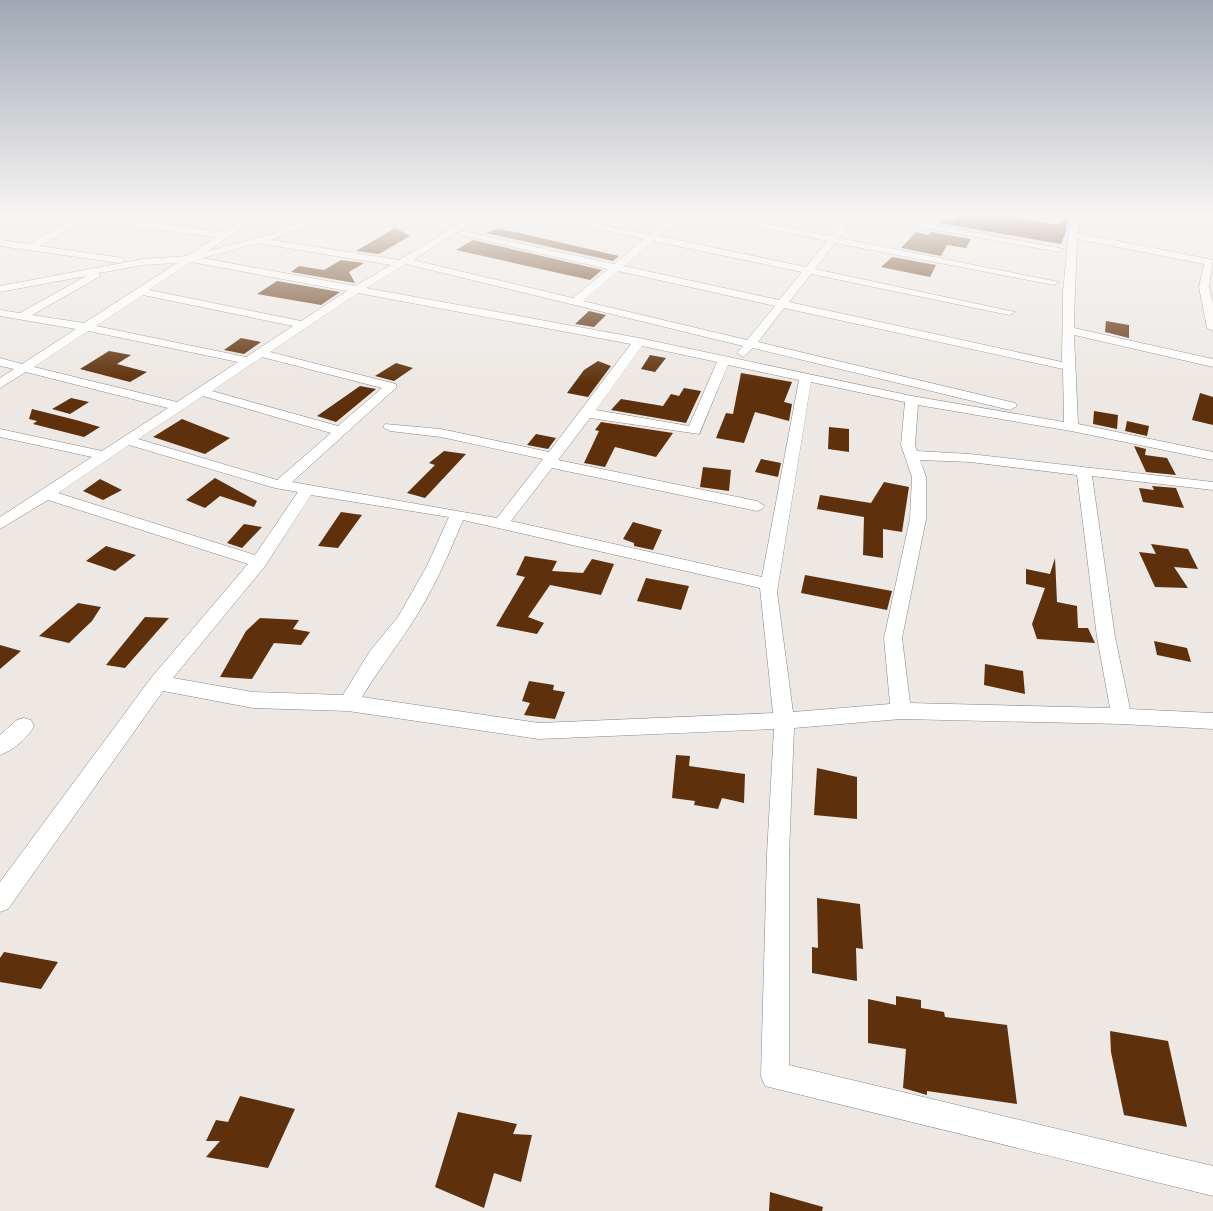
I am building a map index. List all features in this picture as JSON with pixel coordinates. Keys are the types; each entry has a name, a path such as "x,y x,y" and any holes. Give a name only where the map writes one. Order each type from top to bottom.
{"street":[{"path":"0,289 99,270"},
{"path":"22,316 104,270"},
{"path":"0,384 174,270"},
{"path":"248,270 639,342 912,400 1070,427 1213,456"},
{"path":"0,524 390,270"},
{"path":"434,270 1011,406 1032,415 1036,421"},
{"path":"575,302 614,270"},
{"path":"628,270 1069,368"},
{"path":"587,413 694,431 731,361 749,344 808,270 1009,312"},
{"path":"988,270 1054,282"},
{"path":"1070,427 1068,330 1071,270"},
{"path":"1209,270 1204,287 1213,328"},
{"path":"143,292 304,325"},
{"path":"0,313 254,357 389,384 389,390 280,485"},
{"path":"1068,330 1213,363"},
{"path":"501,523 552,460 639,342"},
{"path":"0,362 29,367 181,407"},
{"path":"806,377 769,584 784,721 778,854 775,1076 1213,1181"},
{"path":"202,392 340,431"},
{"path":"901,711 893,638 918,519 919,477 908,445 912,400"},
{"path":"390,427 441,433 757,506"},
{"path":"0,433 106,456"},
{"path":"129,441 280,485 458,514 769,584"},
{"path":"913,455 970,458 1213,486"},
{"path":"1084,471 1106,637 1122,716"},
{"path":"0,901 158,682 259,562 307,490"},
{"path":"46,494 259,562"},
{"path":"348,703 377,656 404,621 435,566 458,514"},
{"path":"158,682 253,700 348,703 539,731 784,721 901,711 1213,721"},
{"path":"0,747 24,726"}],"building":[{"path":"294,270 353,270 349,272 355,283 291,272"},
{"path":"543,270 602,270 590,280"},
{"path":"893,270 934,270 930,277"},
{"path":"277,281 340,292 321,305 257,294"},
{"path":"589,311 606,315 594,327 575,324"},
{"path":"1106,321 1129,325 1129,338 1105,332"},
{"path":"241,338 261,342 244,354 224,350"},
{"path":"109,351 131,355 117,364 147,372 130,382 80,369"},
{"path":"650,355 666,358 655,372 641,369"},
{"path":"598,361 611,366 588,397 567,393 584,370"},
{"path":"396,363 413,368 394,381 375,376"},
{"path":"741,373 792,382 784,402 792,404 789,421 755,412 744,443 716,438 726,413 733,414"},
{"path":"360,386 376,389 336,422 317,416"},
{"path":"684,388 701,391 686,423 611,410 621,399 663,406 671,394 679,396"},
{"path":"1200,393 1213,397 1213,425 1192,420"},
{"path":"71,398 89,402 70,414 52,409"},
{"path":"32,409 100,427 84,437 33,424 37,421 29,419"},
{"path":"1094,411 1118,415 1117,429 1093,424"},
{"path":"182,419 230,438 205,454 153,437"},
{"path":"1127,421 1149,426 1147,436 1125,431"},
{"path":"601,422 673,433 656,457 615,447 605,467 584,463 599,431 595,430"},
{"path":"829,427 849,429 849,452 828,449"},
{"path":"536,434 556,438 548,449 527,445"},
{"path":"1134,446 1146,449 1145,455 1167,458 1176,475 1146,472"},
{"path":"444,451 466,454 425,498 407,493 435,465 429,463"},
{"path":"761,459 781,463 778,477 755,472"},
{"path":"703,467 731,470 729,491 700,487"},
{"path":"215,478 257,501 254,507 220,496 205,508 186,500"},
{"path":"100,479 122,490 103,500 83,491"},
{"path":"884,482 909,487 902,532 883,529 883,558 863,555 864,517 817,509 820,495 871,503"},
{"path":"1152,486 1176,488 1184,508 1143,502 1139,488 1154,490"},
{"path":"341,512 362,515 338,548 318,546"},
{"path":"633,522 662,530 653,550 634,546 634,543 623,539"},
{"path":"244,524 262,527 242,548 227,543"},
{"path":"1151,544 1188,549 1198,569 1174,567 1188,588 1155,587 1139,552 1156,554"},
{"path":"106,546 136,555 115,571 86,561"},
{"path":"525,556 557,561 552,571 583,573 592,559 614,564 601,595 550,585 528,617 544,623 537,634 496,626 525,577 516,575"},
{"path":"1055,558 1057,602 1077,606 1078,628 1088,628 1095,643 1037,639 1032,624 1045,588 1026,584 1026,569 1050,574"},
{"path":"805,575 892,591 887,610 801,593"},
{"path":"646,578 689,586 681,610 637,601"},
{"path":"78,603 101,607 92,621 69,643 39,636"},
{"path":"145,617 169,618 125,668 106,665"},
{"path":"260,618 299,620 293,629 310,632 301,645 274,643 252,679 220,677 246,631"},
{"path":"1154,641 1187,648 1191,662 1157,655"},
{"path":"0,645 21,651 0,669"},
{"path":"985,664 1023,671 1025,694 984,685"},
{"path":"529,681 554,685 553,690 565,692 555,719 524,715 530,703 522,701"},
{"path":"676,755 690,756 689,766 745,774 744,803 722,798 718,809 694,805 695,801 672,798"},
{"path":"817,768 857,777 857,819 814,815"},
{"path":"817,898 860,904 863,949 856,948 857,981 812,973 812,947 818,948"},
{"path":"4,952 58,962 41,989 0,982 0,958"},
{"path":"896,996 921,1000 921,1008 944,1012 945,1017 1007,1025 1017,1104 927,1091 927,1095 903,1088 906,1049 868,1043 868,999 896,1005"},
{"path":"1110,1031 1168,1041 1187,1127 1124,1115 1111,1052"},
{"path":"240,1096 295,1109 268,1168 206,1157 220,1141 206,1141 216,1120 228,1122"},
{"path":"458,1112 517,1124 513,1134 532,1135 521,1182 494,1173 484,1208 435,1187"},
{"path":"770,1192 823,1207 822,1211 769,1211"}]}
